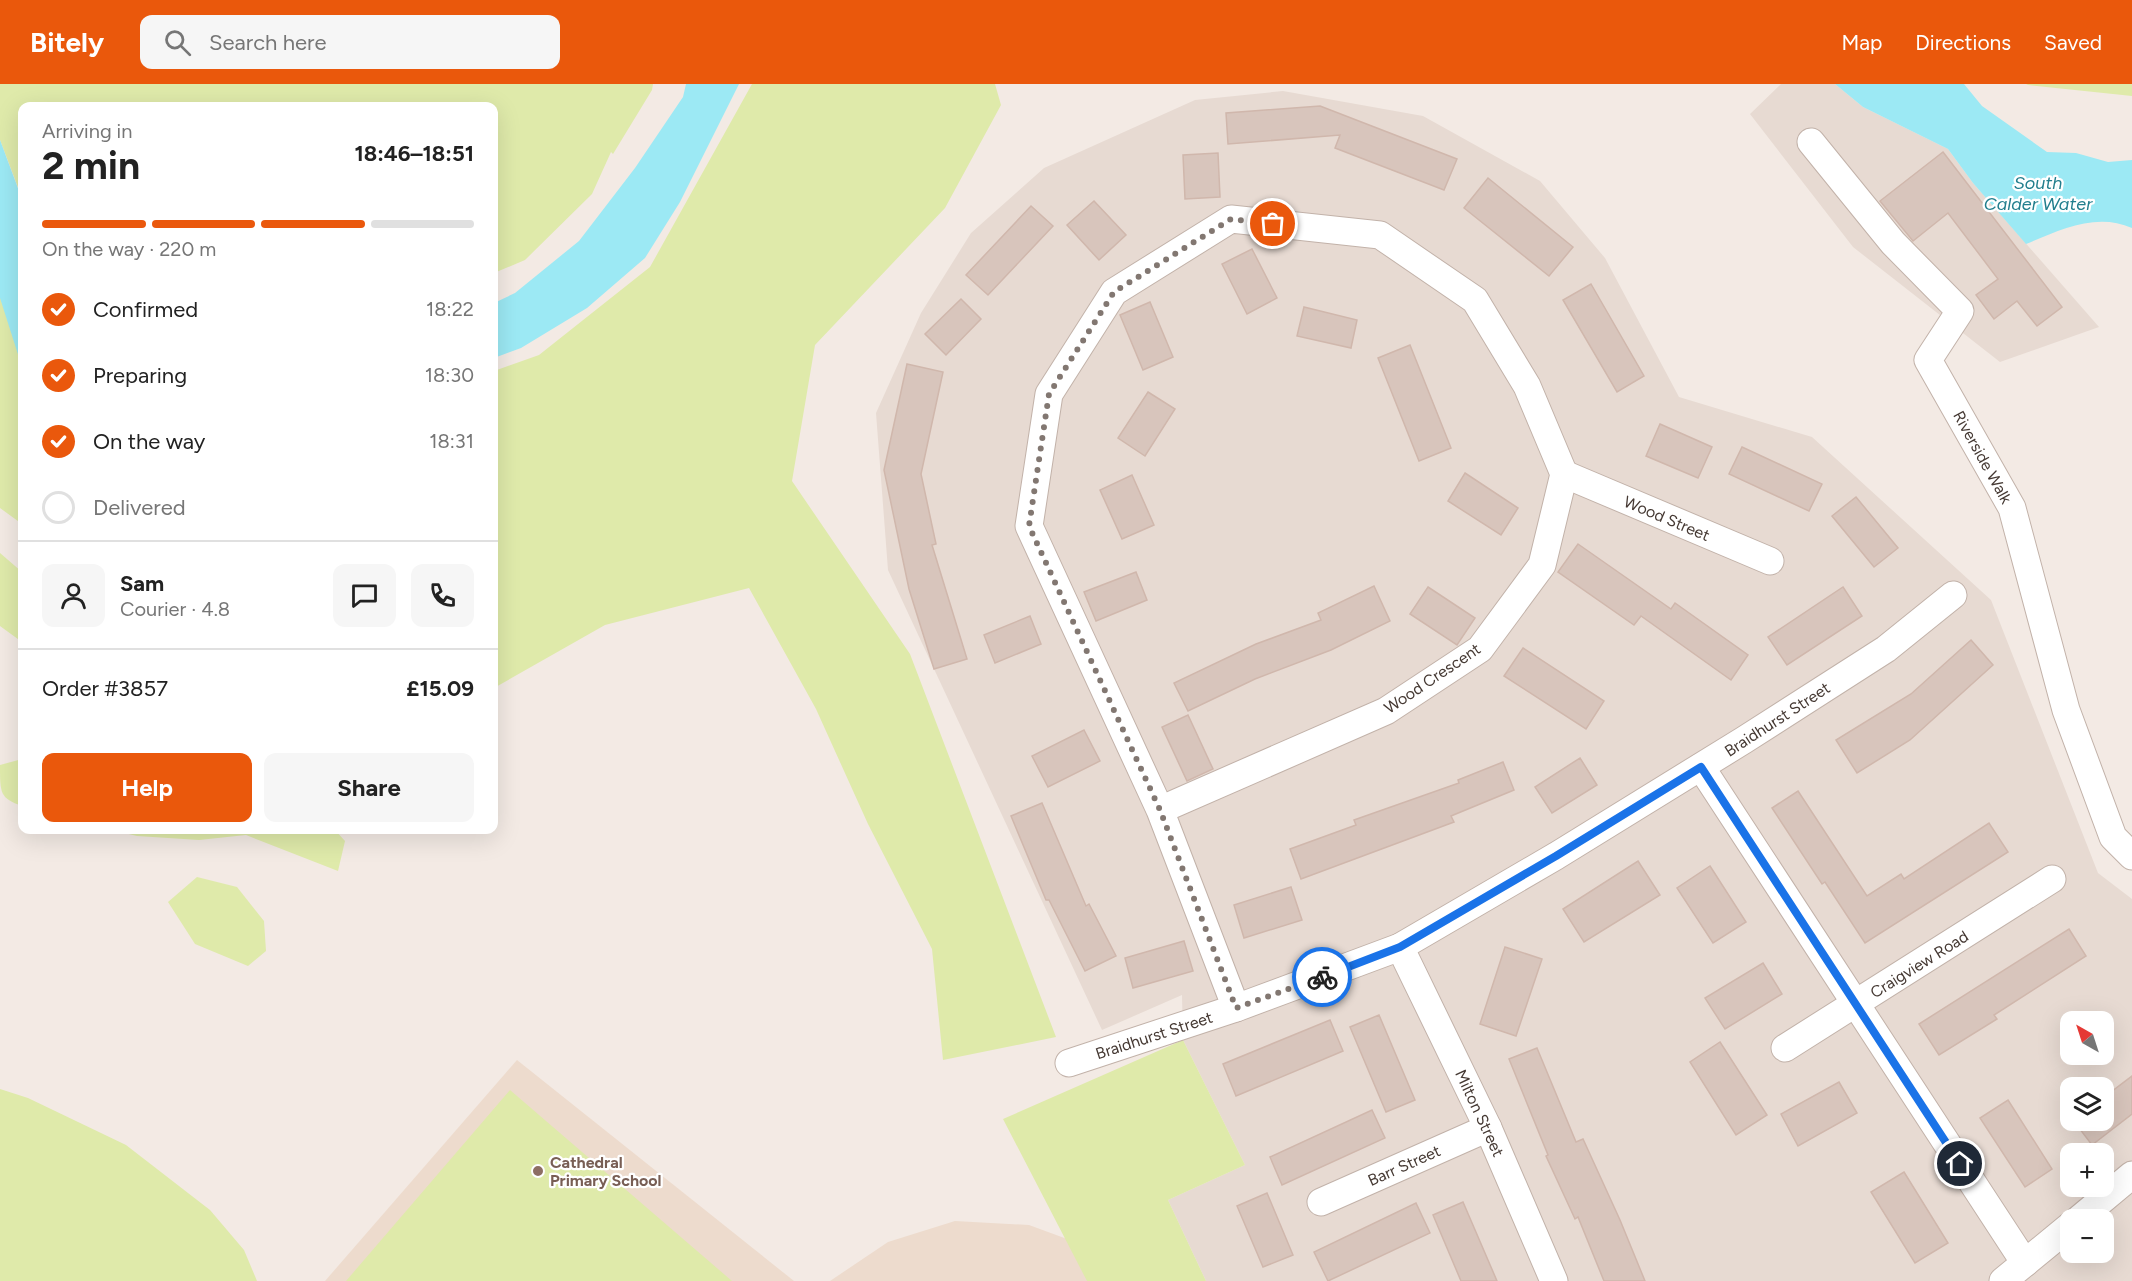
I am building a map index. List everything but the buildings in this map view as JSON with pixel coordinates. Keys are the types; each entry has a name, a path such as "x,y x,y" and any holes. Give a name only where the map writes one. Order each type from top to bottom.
{"street":[{"name":"Riverside Walk","path":"1811,142 1893,243 1959,311 1928,360 2012,508 2066,710 2113,837 2132,856"},
{"path":"1236,1008 1160,810 1029,526 1049,394 1114,292 1231,219 1380,235 1475,300 1527,386 1564,474"},
{"name":"Wood Street","path":"1564,474 1770,561"},
{"name":"Wood Crescent","path":"1160,810 1386,711 1480,649 1542,565 1564,474"},
{"name":"Braidhurst Street","path":"1069,1063 1236,1008 1400,947 1556,856 1701,767 1886,649 1953,595"},
{"path":"1701,767 2025,1263"},
{"name":"Craigview Road","path":"1785,1048 2052,879"},
{"name":"Milton Street","path":"1400,947 1488,1128 1554,1281"},
{"name":"Barr Street","path":"1321,1202 1488,1128"},
{"path":"2091,1209 2132,1175"},
{"path":"2003,1281 2060,1234"}],"shaded area":[{"path":"1781,84 1835,84 1863,107 1948,149 1973,183 2099,327 2000,362 1853,247 1750,114"},
{"path":"1283,91 1423,116 1540,181 1605,258 1679,397 1812,437 1991,600 2098,873 2132,899 2132,1281 1206,1281 1168,1200 1245,1165 1183,1040 1182,995 1102,1030 888,570 876,413 921,313 971,233 1044,168 1195,100"},
{"name":"Cathedral Primary School","path":"517,1060 794,1281 325,1281"},
{"path":"955,1221 1029,1225 1116,1257 1128,1281 830,1281 888,1242"}],"green space":[{"path":"0,84 653,84 652,90 613,154 611,152 592,194 525,260 498,271 498,102 18,102 18,187 0,140"},
{"path":"752,84 995,84 1001,105 945,208 815,345 792,481 910,654 1056,1037 943,1060 932,949 868,824 816,709 749,588 605,625 498,686 498,370 539,355 650,267"},
{"path":"2026,84 2132,84 2132,96 2028,85"},
{"path":"0,294 18,328 18,521 0,508"},
{"path":"0,553 18,569 18,639 0,626"},
{"path":"18,760 18,804 5,797 1,789 0,765"},
{"path":"129,834 339,834 345,841 338,871 246,835 199,840"},
{"path":"197,877 237,887 264,921 266,951 248,966 195,944 168,902"},
{"path":"1183,1040 1245,1165 1168,1200 1206,1281 1087,1281 1003,1119"},
{"path":"0,1089 28,1098 126,1145 210,1210 244,1250 257,1281 0,1281"},
{"name":"Cathedral Primary School","path":"510,1090 732,1281 346,1281"}],"water":[{"path":"686,84 739,84 680,202 645,258 587,308 521,348 498,357 498,301 515,293 579,241 635,168 683,97"},
{"name":"South Calder Water","path":"1835,84 1964,84 1982,106 2047,152 2076,153 2108,162 2132,160 2132,228 2119,224 2092,222 2065,229 2026,244 1973,183 1948,149 1863,107"},
{"path":"0,140 18,188 18,354 0,298"}],"way so far":[{"path":"1273,224 1231,219 1114,292 1049,394 1029,526 1160,810 1236,1008 1322,977"}],"place":[{"name":"Cathedral Primary School","path":"538,1171"}],"route":[{"path":"1322,977 1400,947 1556,856 1701,767 1960,1164"}]}
